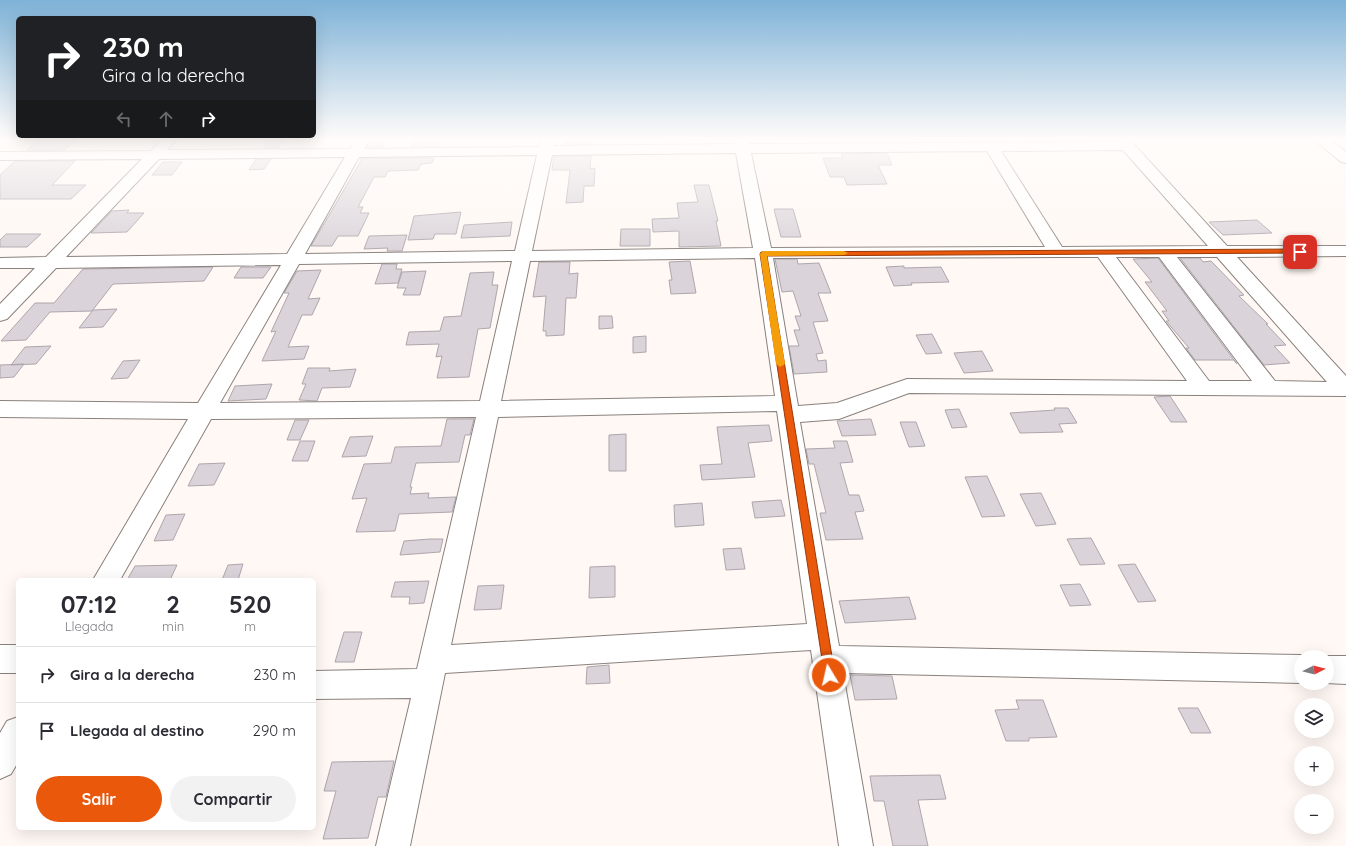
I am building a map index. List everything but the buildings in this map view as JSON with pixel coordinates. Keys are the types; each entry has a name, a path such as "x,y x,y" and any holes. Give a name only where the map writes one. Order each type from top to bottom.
{"street":[{"path":"0,315 131,178"},
{"path":"107,578 339,178"},
{"path":"393,846 539,178"},
{"path":"749,178 763,254 788,409 856,846"},
{"path":"1011,178 1058,253"},
{"path":"1157,178 1346,389"},
{"path":"0,264 522,256 1346,251"},
{"path":"1104,252 1204,389"},
{"path":"1164,252 1269,388"},
{"path":"0,408 205,411 788,409 839,411 907,386 1346,389"},
{"path":"316,685 432,671 825,648 1294,669"},
{"path":"0,660 16,659"},
{"path":"1334,670 1346,670"},
{"path":"0,763 16,735"}],"slow traffic":[{"path":"780,364 763,254 844,253"}],"route":[{"path":"829,675 763,254 1300,252"}]}
